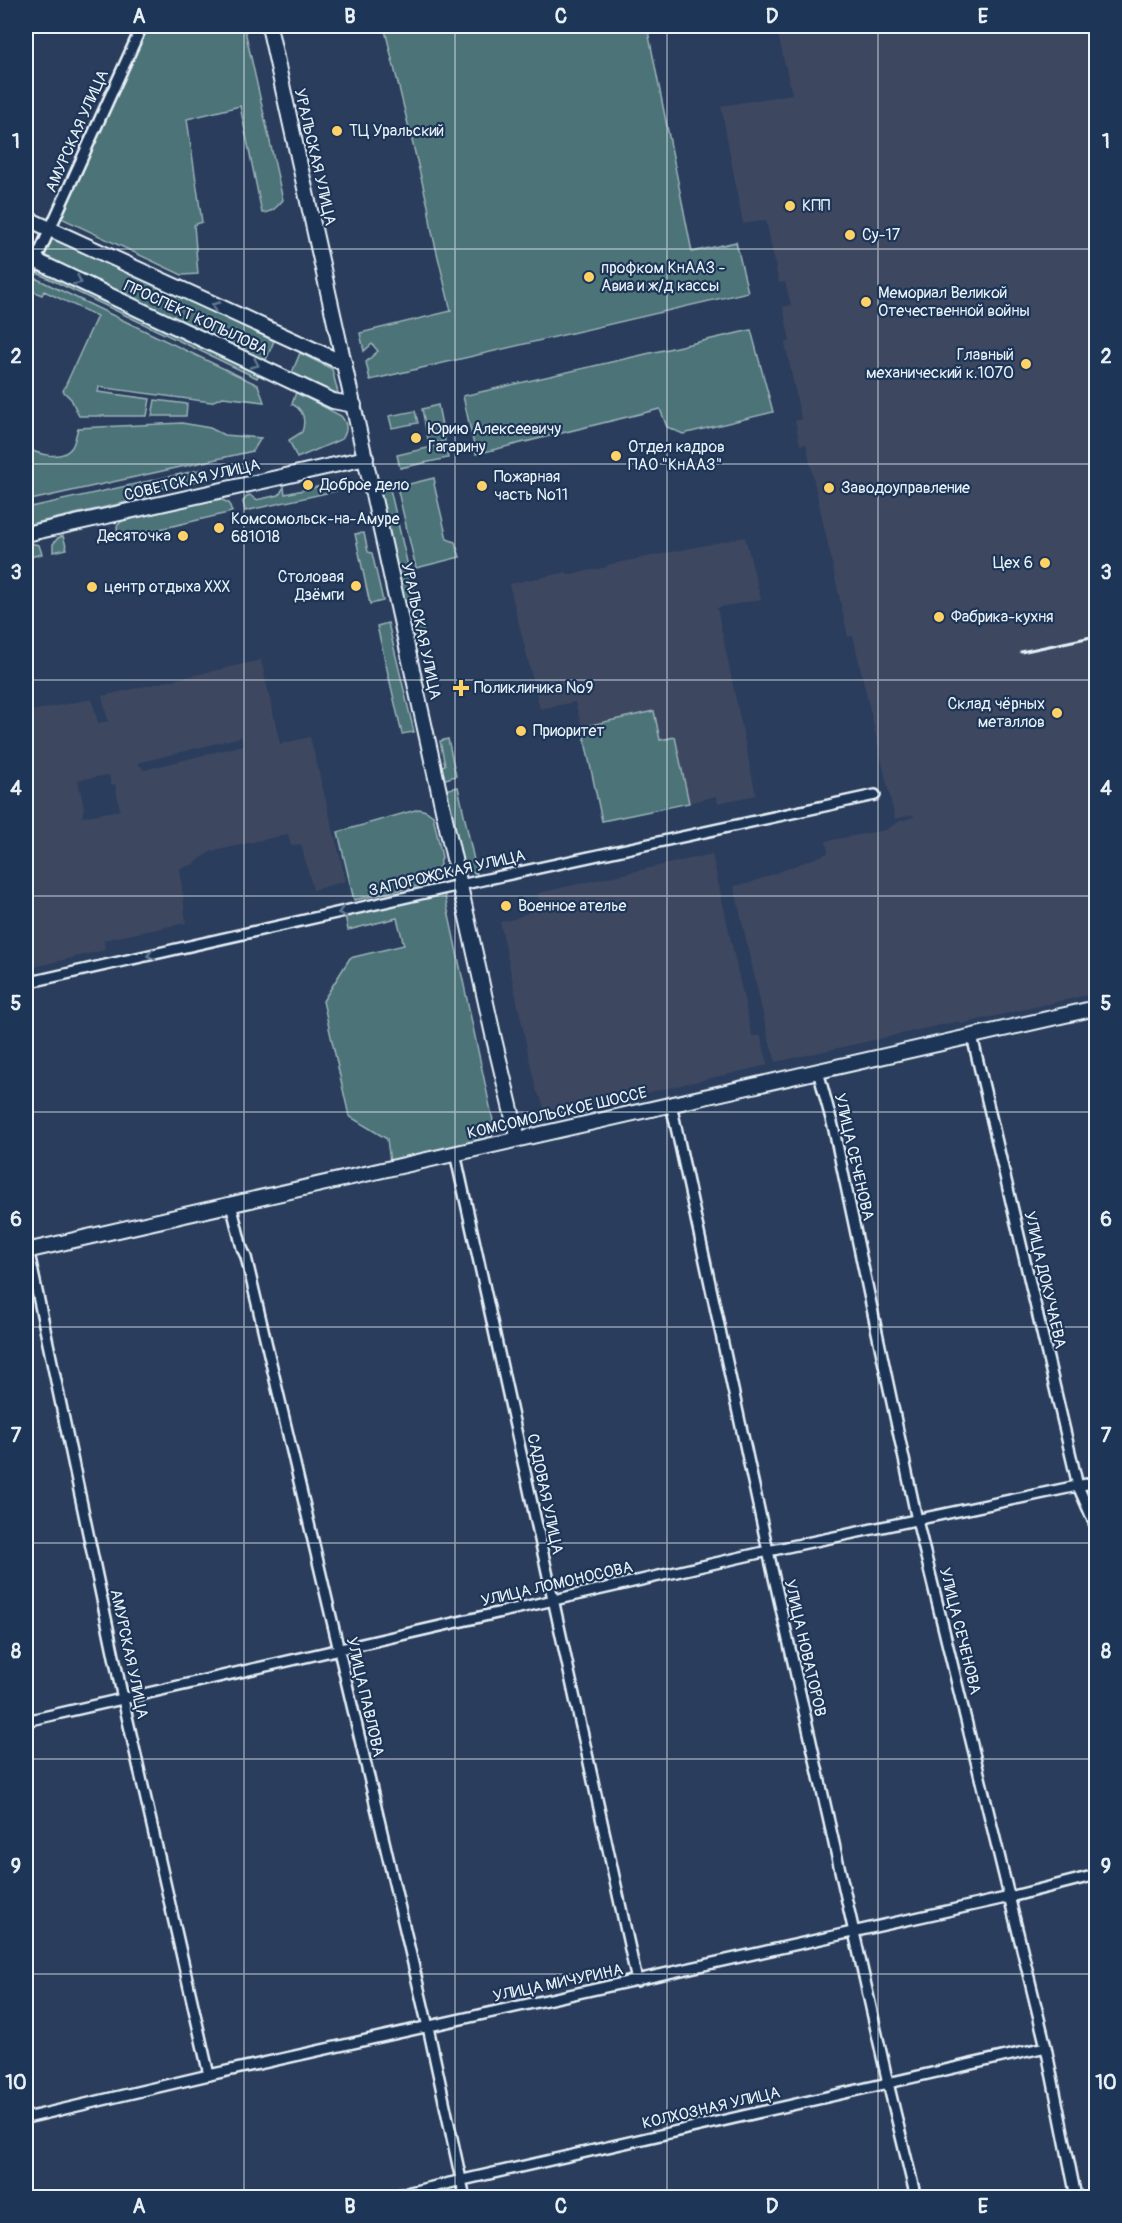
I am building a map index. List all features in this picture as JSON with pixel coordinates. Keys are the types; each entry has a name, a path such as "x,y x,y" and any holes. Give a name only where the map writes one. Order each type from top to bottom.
{"street":[{"name":"АМУРСКАЯ УЛИЦА","path":"26,282 30,259 49,230 142,26"},
{"name":"УРАЛЬСКАЯ УЛИЦА","path":"269,26 518,1139"},
{"name":"ПРОСПЕКТ КОПЫЛОВА","path":"26,218 345,364"},
{"name":"ПРОСПЕКТ КОПЫЛОВА","path":"30,259 333,401 354,405"},
{"name":"СОВЕТСКАЯ УЛИЦА","path":"26,534 366,458"},
{"name":"ЗАПОРОЖСКАЯ УЛИЦА","path":"26,983 460,885 875,795"},
{"name":"КОМСОМОЛЬСКОЕ ШОССЕ","path":"26,1247 231,1204 1096,1008"},
{"name":"УЛИЦА ДОКУЧАЕВА","path":"972,1036 1078,1486 1096,1527"},
{"name":"УЛИЦА СЕЧЕНОВА","path":"818,1071 834,1130 917,1520 1046,2047 1074,2197"},
{"name":"УЛИЦА НОВАТОРОВ","path":"670,1104 768,1551 916,2198"},
{"name":"САДОВАЯ УЛИЦА","path":"455,1153 637,1981"},
{"name":"УЛИЦА ПАВЛОВА","path":"231,1204 246,1257 428,2027 465,2198"},
{"name":"АМУРСКАЯ УЛИЦА","path":"26,1247 123,1699 209,2075"},
{"name":"УЛИЦА ЛОМОНОСОВА","path":"26,1721 768,1551 1096,1482"},
{"name":"УЛИЦА МИЧУРИНА","path":"26,2118 209,2075 1010,1897 1096,1875"},
{"name":"КОЛХОЗНАЯ УЛИЦА","path":"384,2198 1046,2047"}],"shaded area":[{"path":"776,26 1096,26 1096,993 961,1024 959,1021 776,1062 768,1037 734,886 747,884 828,853 826,841 885,830 900,821 914,817 913,815 895,819 853,636 848,637 806,444 800,445 795,421 801,419 785,343 790,341 783,307 791,305 785,282 779,283 766,220 743,224 721,106 792,94"},
{"path":"745,537 761,599 717,608 756,795 718,803 716,796 689,803 675,737 660,740 654,712 582,727 575,702 540,709 509,584 567,572 568,575"},
{"path":"261,660 280,744 310,737 346,881 313,890 301,844 291,846 288,834 210,852 192,865 180,868 186,923 104,940 105,950 26,969 26,712 92,699 98,723 108,721 102,696","holes":["241,737 243,745 144,770 138,763","109,775 111,785 115,784 120,810 82,817 84,808 78,780"]},
{"path":"712,854 752,1036 761,1036 768,1065 546,1116 536,1090 500,922 514,919 540,907 538,893"}],"green space":[{"path":"146,26 244,26 283,200 271,211 262,213 240,106 187,119 202,222 194,225 198,274 182,275 59,217"},
{"path":"384,26 647,26 692,252 736,242 748,292 370,380 366,362 378,351 372,344 364,351 360,333 451,311"},
{"path":"26,225 36,230 27,250 26,250"},
{"path":"53,237 274,341 265,362 44,257"},
{"path":"43,272 259,374 257,378 37,273"},
{"path":"35,278 258,385 264,402 223,397 211,402 99,387 98,392 150,399 147,416 79,416 71,399 63,391 97,316 44,291 42,295 30,290"},
{"path":"751,330 773,412 683,434 667,427 660,409 476,454 463,396"},
{"path":"300,353 332,369 338,393 332,394 291,375"},
{"path":"296,392 341,416 346,427 342,439 297,458 289,440 302,432 303,428 304,419 301,412 292,404"},
{"path":"155,400 187,404 186,416 152,416"},
{"path":"438,405 445,441 429,444 422,409"},
{"path":"415,411 418,423 392,428 389,416"},
{"path":"182,423 210,428 224,435 261,438 253,451 26,501 26,448 43,454 56,455 68,452 75,440 78,428"},
{"path":"445,444 448,458 400,468 397,455"},
{"path":"204,469 206,479 156,490 141,499 26,525 26,508"},
{"path":"434,478 447,539 455,542 460,557 416,568 397,487"},
{"path":"335,483 336,491 245,511 243,502 250,495 256,500 279,495 284,487 285,494"},
{"path":"390,489 424,635 411,638 377,492"},
{"path":"220,499 229,503 232,512 118,539 117,526 122,521"},
{"path":"364,533 368,552 372,553 383,601 370,604 355,534"},
{"path":"63,536 67,549 53,552 53,544"},
{"path":"29,543 39,545 42,554 26,558 26,547"},
{"path":"388,623 414,732 402,734 377,626"},
{"path":"654,711 660,740 675,737 689,803 602,821 582,727"},
{"path":"448,739 456,776 442,780 438,767 445,765 440,741"},
{"path":"458,787 477,874 460,864 444,790"},
{"path":"419,809 433,816 442,857 438,871 427,884 354,900 338,832"},
{"path":"444,892 495,1130 489,1141 390,1162 387,1139 349,1116 323,1001 350,958 404,945 397,918 348,930 345,915"}],"railway":[{"path":"1021,652 1096,636"}],"place":[{"name":"ТЦ Уральский","path":"337,131"},
{"name":"КПП","path":"790,206"},
{"name":"Су-17","path":"850,235"},
{"name":"профком КнААЗ - Авиа и ж/д кассы","path":"589,277"},
{"name":"Мемориал Великой Отечественной войны","path":"866,302"},
{"name":"Главный механический к.1070","path":"1026,364"},
{"name":"Юрию Алексеевичу Гагарину","path":"416,438"},
{"name":"Отдел кадров ПАО \"КнААЗ\"","path":"616,456"},
{"name":"Доброе дело","path":"308,485"},
{"name":"Пожарная часть №11","path":"482,486"},
{"name":"Заводоуправление","path":"829,488"},
{"name":"Комсомольск-на-Амуре 681018","path":"219,528"},
{"name":"Десяточка","path":"183,536"},
{"name":"Цех 6","path":"1045,563"},
{"name":"Столовая Дзёмги","path":"356,586"},
{"name":"центр отдыха ХХХ","path":"92,587"},
{"name":"Фабрика-кухня","path":"939,617"},
{"name":"Поликлиника №9","path":"461,688"},
{"name":"Склад чёрных металлов","path":"1057,713"},
{"name":"Приоритет","path":"521,731"},
{"name":"Военное ателье","path":"506,906"}]}
